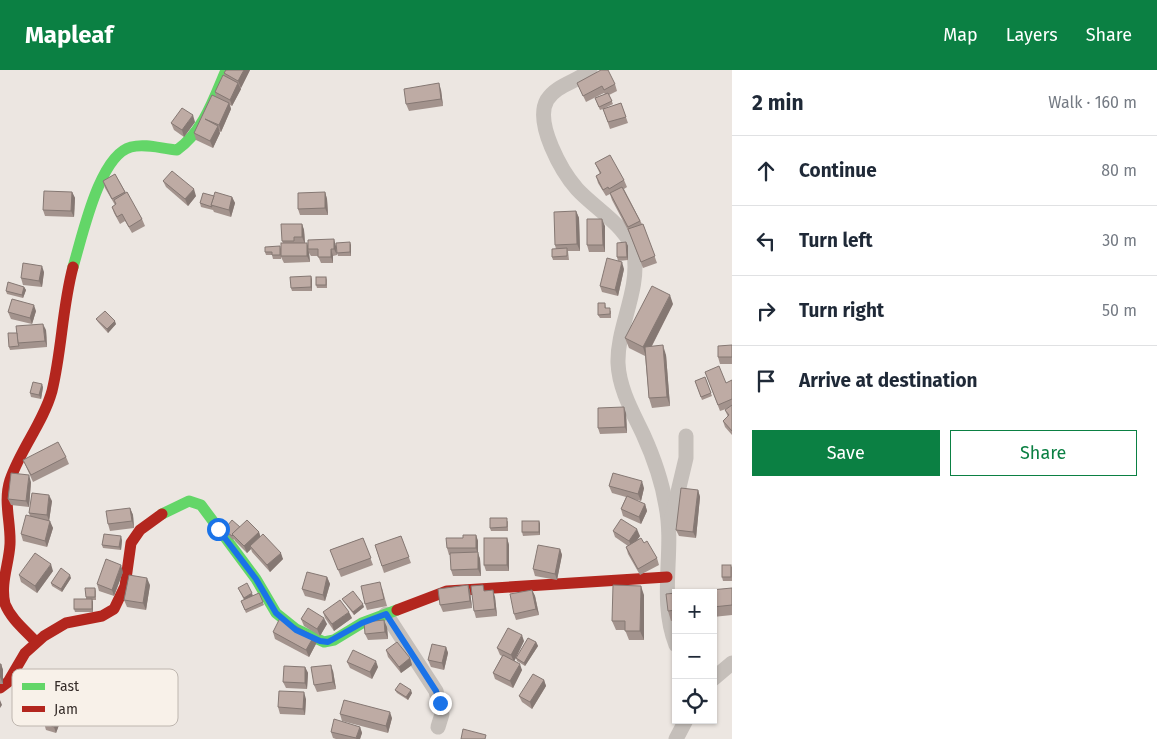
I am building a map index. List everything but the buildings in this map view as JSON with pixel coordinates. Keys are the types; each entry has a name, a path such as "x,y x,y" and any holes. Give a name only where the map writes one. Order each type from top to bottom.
{"street":[{"path":"36,642 9,612 4,601 3,590 10,544 7,494 21,456 47,406 62,341 70,280 98,189 110,163 122,151 138,145 152,145 177,150 186,144 195,133 226,70"},
{"path":"590,70 551,95 544,111 544,124 548,137 570,180 625,235 631,244 634,255 634,269 625,322 618,348 620,378 652,458 666,506 668,530 668,618 673,634"},
{"path":"668,530 686,458 686,436"},
{"path":"15,669 21,656 36,642 60,626 72,621 100,617 114,609 122,593 133,539 162,514 189,502 201,505 256,579 276,613 296,630 320,641 328,642 362,623 420,600 459,589 667,577"},
{"path":"386,614 436,691 442,714 438,727"},
{"path":"717,675 732,662"},
{"path":"0,688 9,681 12,675"},
{"path":"676,739 684,724"}],"traffic: fast":[{"path":"73,267 93,199 110,165 120,153 131,147 148,146 177,150 186,143 207,114 226,70"},
{"path":"162,514 189,501 201,505 256,579 276,613 296,629 324,642 334,640 362,623 397,610"}],"traffic: jam":[{"path":"36,642 15,619 5,604 4,582 10,544 7,496 10,480 15,468 43,414 52,391 66,298 73,267"},
{"path":"16,669 25,653 44,636 66,623 102,616 114,609 125,586 131,543 140,530 162,514"},
{"path":"397,610 447,591 667,577"},
{"path":"0,688 8,682 12,675"}],"route":[{"path":"218,529 256,579 276,613 296,630 320,641 328,642 362,623 386,614 436,691 440,703"}]}
